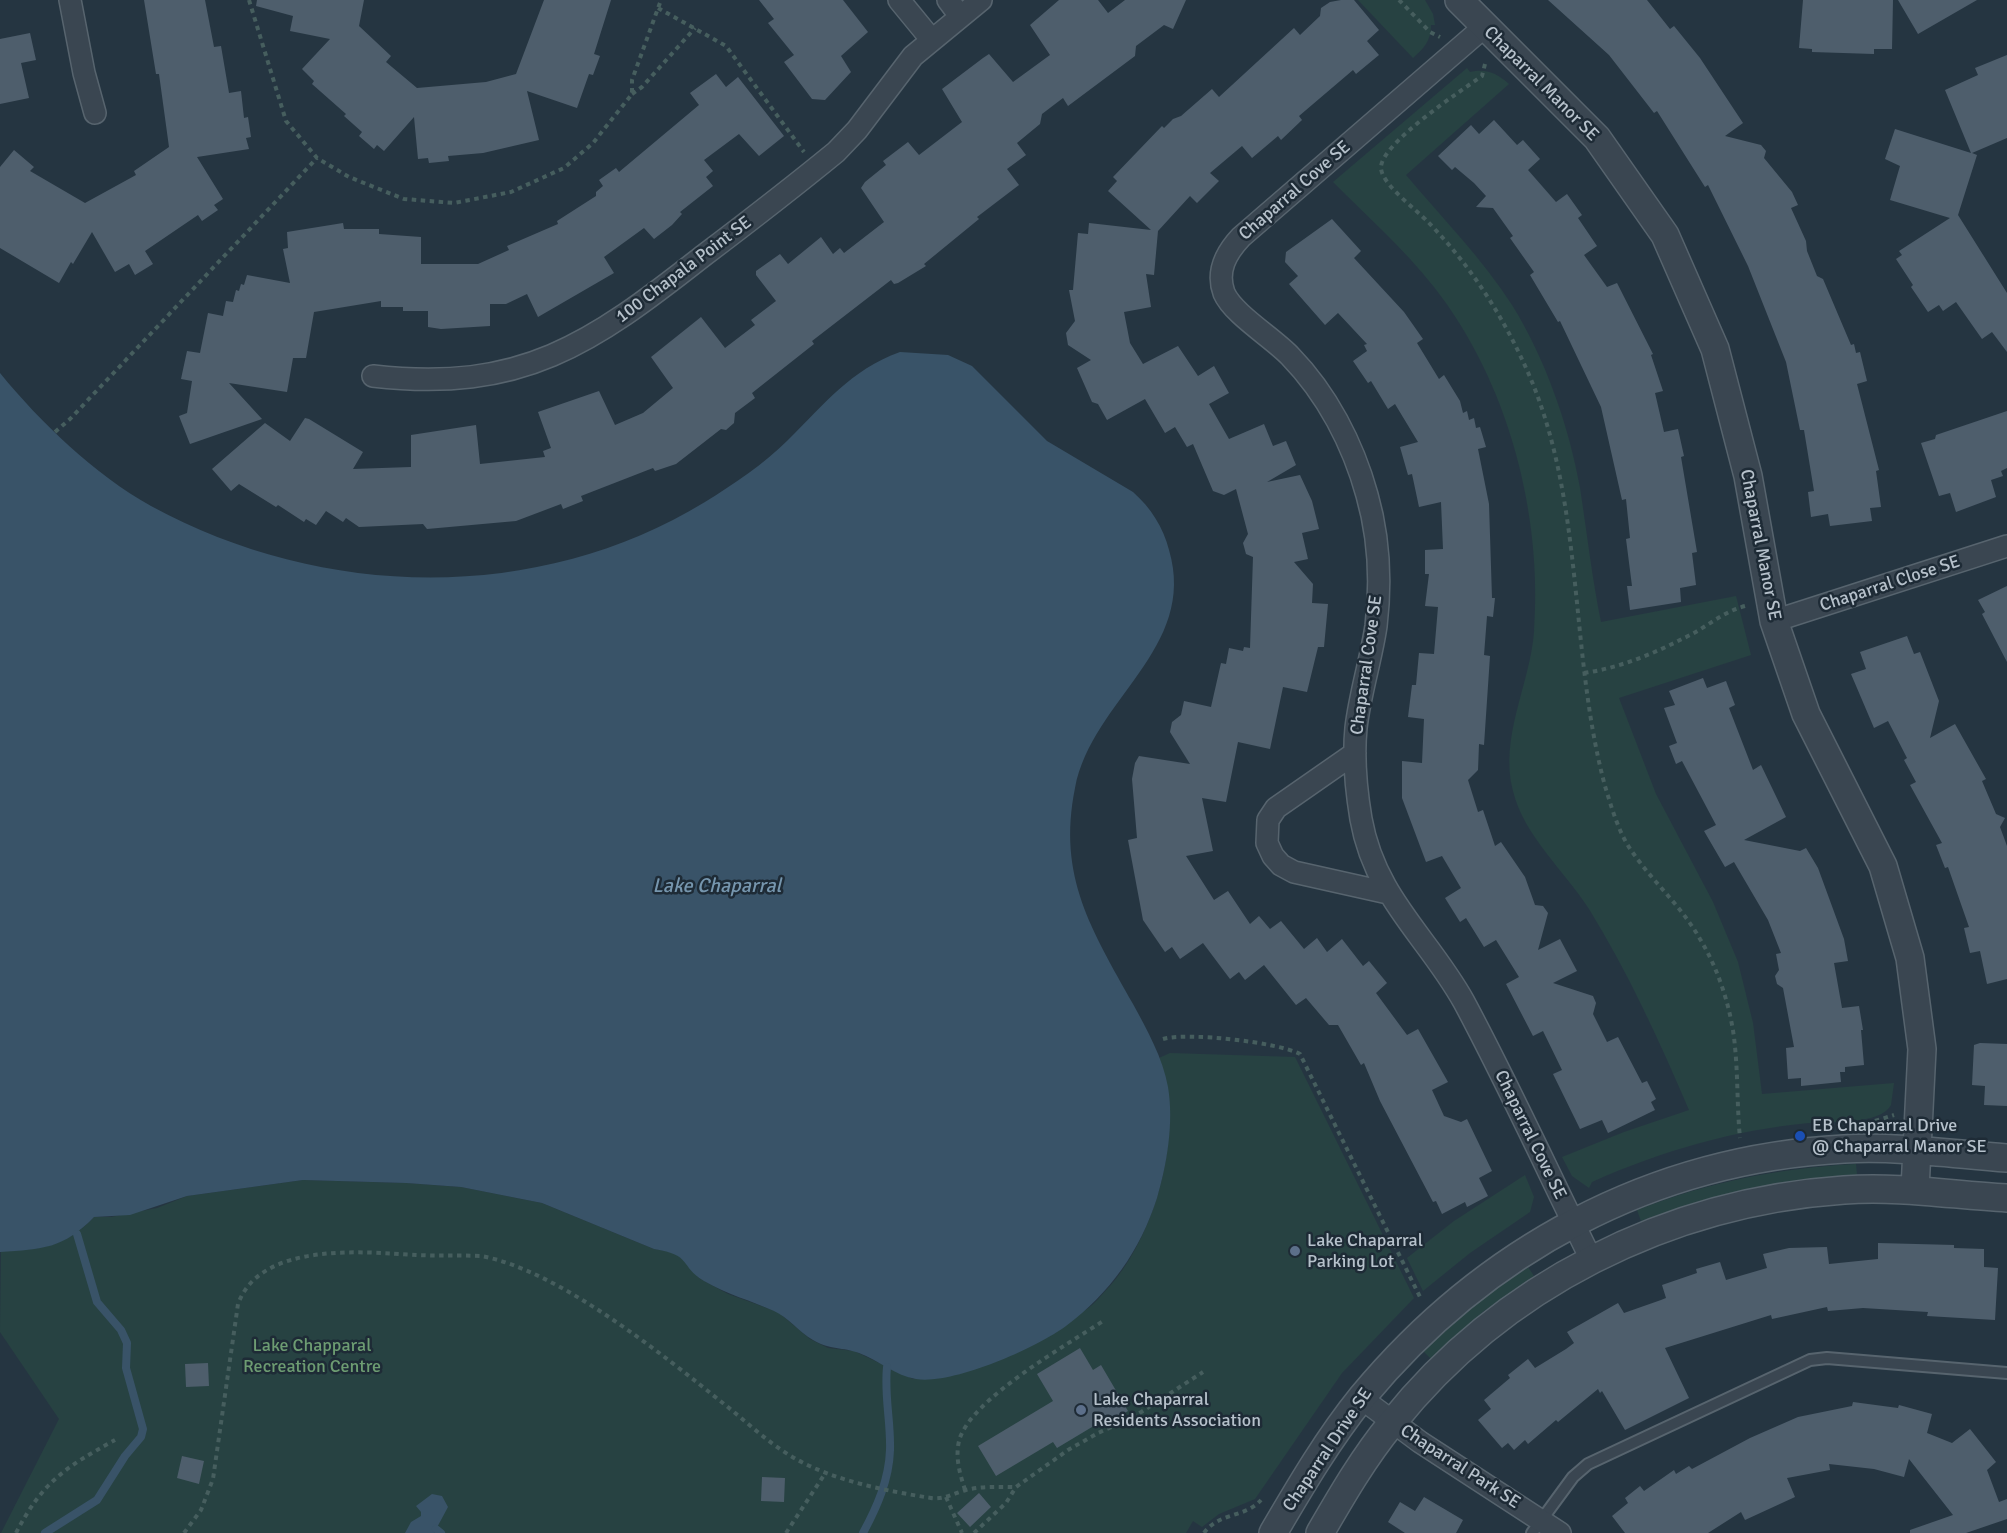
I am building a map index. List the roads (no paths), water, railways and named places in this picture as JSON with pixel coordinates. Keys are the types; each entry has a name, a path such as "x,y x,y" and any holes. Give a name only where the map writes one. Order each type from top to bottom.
{"street":[{"path":"69,0 95,113"},
{"path":"899,0 931,39"},
{"name":"100 Chapala Point SE","path":"373,376 439,380 498,373 562,352 607,329 836,152 857,130 900,72 931,39 954,8 981,0"},
{"name":"Chaparral Manor SE","path":"1459,0 1597,138 1665,236 1715,349 1748,476 1774,621 1806,714 1883,866 1910,957 1922,1049 1919,1150 1915,1189"},
{"name":"Chaparral Cove SE","path":"1484,27 1241,237 1226,257 1221,270 1222,286 1230,303 1291,356 1325,401 1351,450 1368,499 1377,557 1377,612 1359,711 1355,753 1363,828 1388,893 1462,1000 1591,1259"},
{"name":"Chaparral Close SE","path":"1774,621 2007,546"},
{"name":"Chaparral Cove SE","path":"1355,753 1280,803 1269,817 1267,843 1276,861 1294,872 1388,893"},
{"name":"Chaparral Drive SE","path":"1273,1533 1320,1457 1361,1398 1406,1347 1459,1298 1508,1262 1573,1222 1662,1185 1736,1164 1833,1150 1919,1150 2007,1158"},
{"name":"Chaparral Drive SE","path":"1320,1533 1369,1453 1392,1422 1432,1377 1468,1343 1534,1293 1591,1259 1666,1227 1740,1205 1843,1190 1915,1189 2007,1198"},
{"name":"Chaparral Park SE","path":"1361,1398 1537,1527 1560,1533"}],"lane":[{"path":"1537,1527 1573,1477 1588,1464 1810,1360 1827,1358 2007,1373"}],"water":[{"name":"Lake Chaparral","path":"900,352 948,355 972,366 1047,441 1133,492 1156,518 1169,550 1174,585 1169,616 1156,645 1101,727 1085,756 1075,788 1071,820 1071,849 1082,902 1104,952 1154,1044 1166,1076 1170,1101 1170,1129 1166,1157 1161,1185 1150,1217 1142,1236 1122,1270 1096,1300 1066,1326 1015,1354 972,1371 932,1379 916,1379 901,1375 859,1353 813,1340 779,1314 704,1281 675,1254 654,1249 542,1203 461,1187 303,1180 187,1196 130,1215 94,1217 72,1236 51,1245 28,1250 0,1252 0,373 51,429 89,463 151,506 217,537 286,559 357,573 429,577 501,573 571,559 640,536 705,502 738,481 779,449 852,378 882,359"},
{"path":"432,1494 442,1496 448,1507 434,1533 405,1533 411,1522 421,1516 416,1506"}],"waterway":[{"path":"45,1533 97,1500 125,1456 141,1437 143,1429 126,1368 127,1343 121,1330 97,1302 77,1234"},
{"path":"863,1533 881,1493 889,1461 887,1367"},
{"path":"436,1529 441,1533"}],"place":[{"name":"EB Chaparral Drive @ Chaparral Manor SE","path":"1800,1136"},
{"name":"Lake Chaparral Parking Lot","path":"1295,1251"},
{"name":"Lake Chaparral Residents Association","path":"1081,1410"}],"park label":[{"name":"Lake Chapparal Recreation Centre","path":"312,1356"}]}
